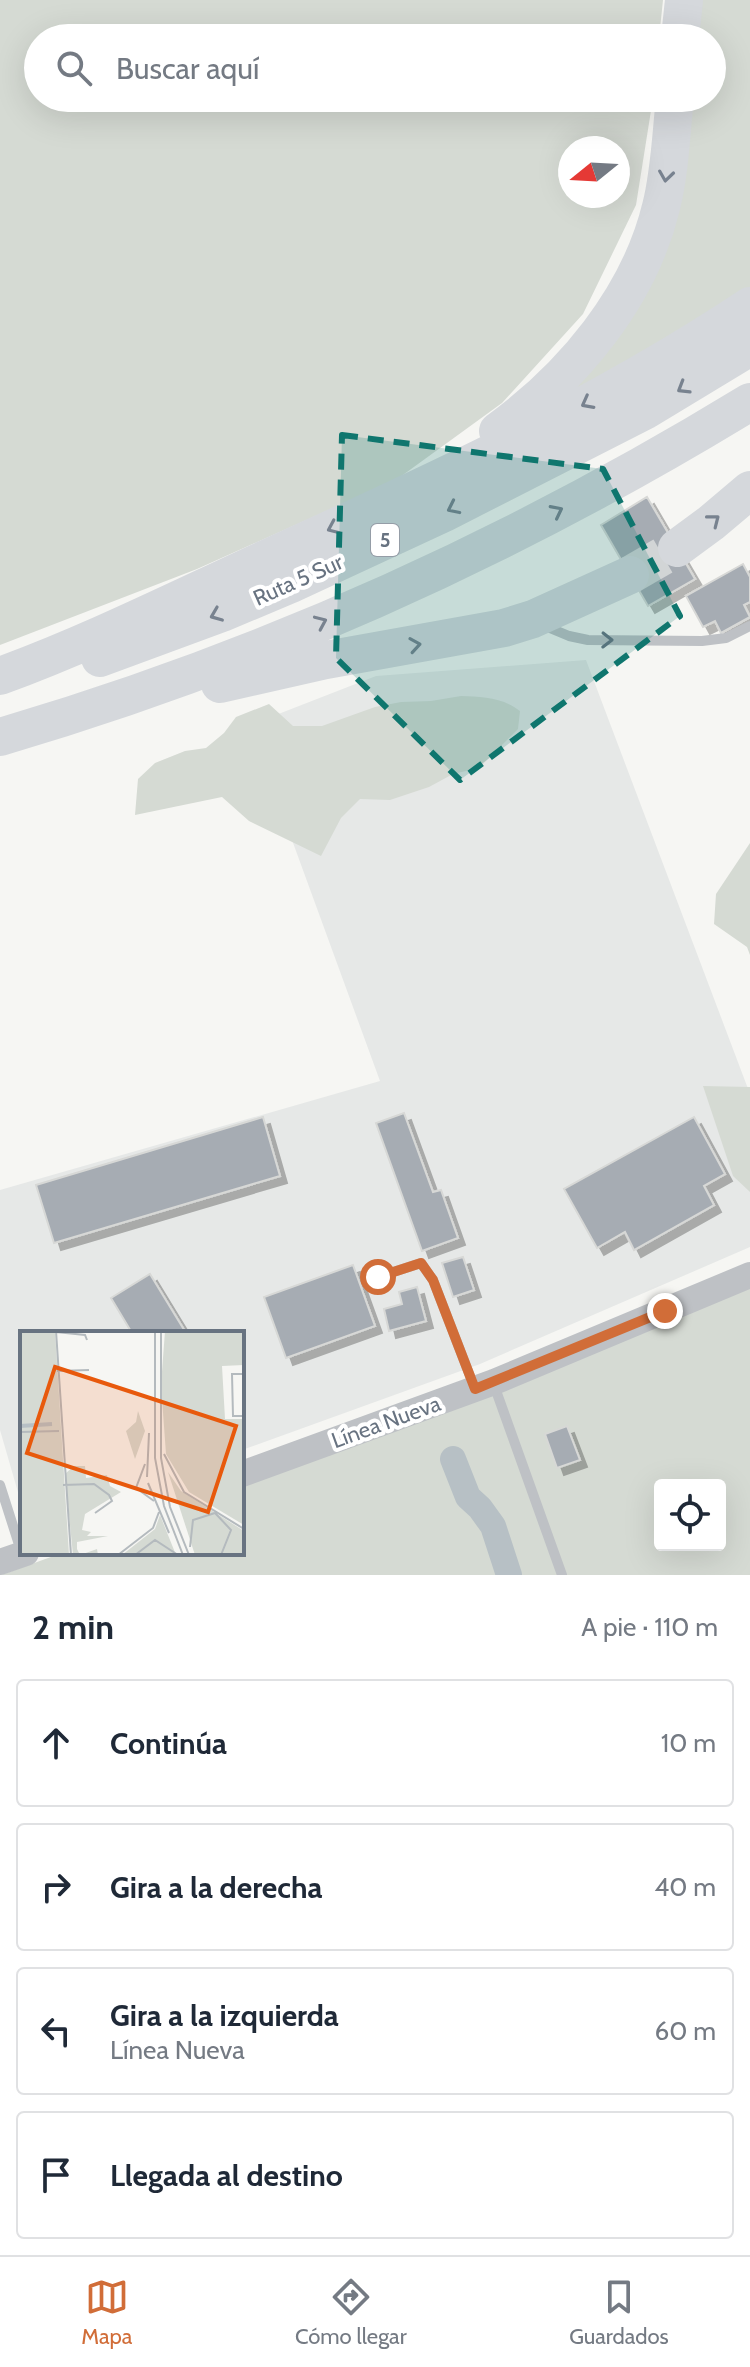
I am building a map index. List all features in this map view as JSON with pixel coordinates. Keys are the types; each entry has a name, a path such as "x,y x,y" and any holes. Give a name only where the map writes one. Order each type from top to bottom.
{"highway":[{"path":"681,24 684,0"},
{"path":"404,496 516,418 550,388 602,330 651,240 662,206 674,112"},
{"path":"0,676 404,496 652,369 750,306"},
{"name":"Ruta 5 Sur","path":"0,689 158,638 291,584 444,513 589,440 646,410 750,347"},
{"name":"5","path":"0,737 210,668 362,604 612,483 750,402"},
{"path":"677,548 750,490"},
{"path":"38,726 326,660 504,628 533,619 630,575"}],"street":[{"name":"Línea Nueva","path":"244,1473 484,1386 750,1275"}],"lane":[{"path":"533,619 550,629 588,640 714,641 750,626"},
{"path":"378,1277 421,1263 433,1280 484,1386 562,1575"},
{"path":"0,1485 16,1556"}],"highlighted area":[{"path":"342,435 603,469 680,616 460,780 336,658"}],"shaded area":[{"path":"0,0 663,0 660,24 24,24 24,112 651,112 636,205 583,314 502,403 396,480 197,569 0,645"},
{"path":"697,0 750,0 750,293 539,418 577,379 682,112 726,112 726,24 694,24"},
{"path":"586,660 750,1094 750,1247 480,1364 244,1449 244,1331 20,1331 20,1499 0,1430 0,1190 380,1081 250,725 376,676"},
{"path":"461,696 492,699 513,706 520,711 518,729 479,768 453,774 429,787 390,800 360,799 341,818 321,856 249,821 222,797 135,815 138,779 155,763 185,751 206,748 224,733 236,717 269,704 293,726 322,726 375,707"},
{"path":"750,843 750,955 747,947 714,924 716,894"},
{"path":"703,1086 750,1087 750,1192 733,1176"},
{"path":"750,1285 750,1575 1,1575 56,1555 244,1555 244,1486 514,1387"}],"building":[{"path":"647,497 695,579 648,606 601,525"},
{"path":"743,564 750,577 750,602 744,605 750,617 721,633 715,621 703,627 686,596"},
{"path":"404,1113 433,1192 441,1190 458,1238 422,1251 376,1123"},
{"path":"263,1117 280,1176 54,1243 36,1185"},
{"path":"694,1117 725,1174 704,1186 714,1205 634,1250 625,1232 597,1248 564,1189"},
{"path":"463,1257 474,1290 453,1297 442,1263"},
{"path":"353,1265 375,1326 286,1358 264,1297"},
{"path":"150,1274 185,1331 131,1331 111,1298"},
{"path":"417,1287 426,1321 389,1331 384,1309 402,1304 399,1292"},
{"path":"567,1426 580,1460 557,1468 545,1434"}],"waterway":[{"path":"453,1459 468,1497 493,1526 509,1575"}],"tunnel":[{"path":"630,575 677,548"}],"route":[{"path":"378,1277 421,1263 433,1280 475,1389 665,1311"}]}
